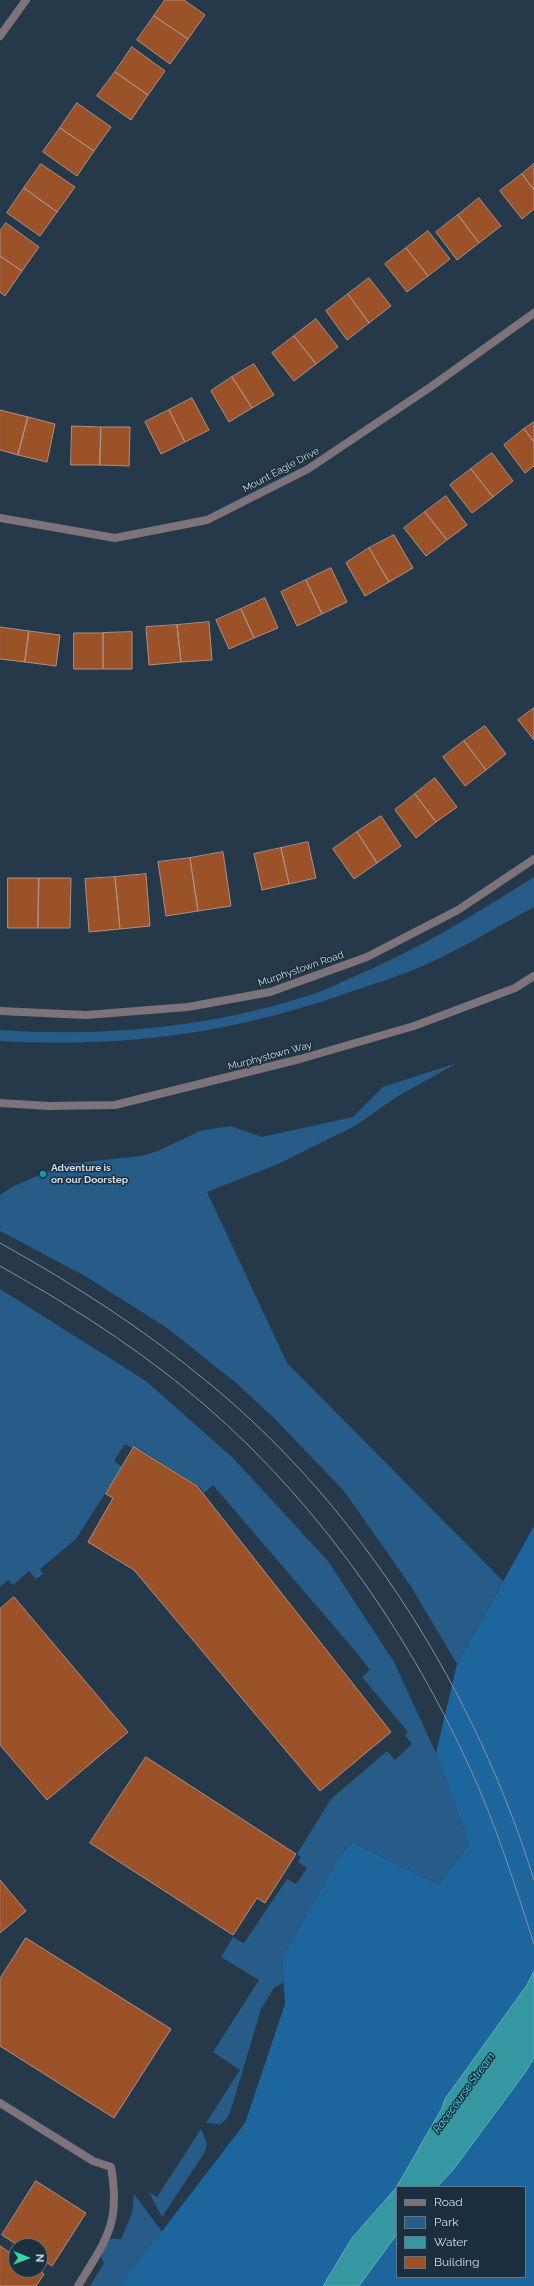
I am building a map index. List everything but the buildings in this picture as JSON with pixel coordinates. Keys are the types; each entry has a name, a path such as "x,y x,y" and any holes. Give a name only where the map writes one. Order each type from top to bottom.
{"street":[{"path":"0,36 26,0"},
{"name":"Mount Eagle Drive","path":"0,518 115,538 207,520 308,469 432,386 534,313"},
{"name":"Murphystown Road","path":"0,1011 86,1015 188,1007 270,992 367,957 458,910 534,859"},
{"name":"Murphystown Way","path":"0,1103 49,1106 115,1105 300,1059 414,1026 515,988 534,976"},
{"path":"0,2103 93,2161 111,2167 115,2201 113,2220 108,2236 78,2286"}],"green space":[{"path":"534,877 534,907 529,910 419,968 312,1005 224,1027 181,1034 93,1042 47,1043 0,1041 0,1030 77,1032 154,1028 230,1016 267,1008 310,995 395,958 443,933"},
{"path":"457,1063 398,1096 355,1126 278,1164 207,1192 287,1363 503,1581 457,1664 410,1585 344,1491 274,1418 235,1382 167,1328 85,1276 0,1231 0,1195 14,1186 65,1164 141,1156 158,1151 200,1131 230,1126 262,1137 353,1117 383,1087"},
{"path":"0,1289 146,1381 233,1458 328,1561 394,1662 436,1753 469,1844 439,1885 352,1842 338,1859 282,1958 284,1982 274,1988 261,2009 233,2103 228,2117 221,2124 206,2123 240,2070 213,2052 259,1980 221,1957 233,1937 244,1943 287,1879 296,1884 307,1868 298,1862 301,1857 297,1854 331,1799 387,1751 395,1760 412,1744 405,1735 408,1732 362,1677 370,1670 357,1653 213,1485 204,1493 200,1487 136,1447 135,1450 125,1444 114,1461 122,1467 76,1539 40,1569 43,1574 36,1579 29,1571 13,1585 8,1580 0,1587"},
{"path":"201,2129 207,2143 205,2152 162,2217 149,2192 157,2197"},
{"path":"134,2194 166,2237 146,2286 90,2286 104,2263 98,2251 105,2239 121,2239 132,2213"}],"shaded area":[{"path":"534,1526 534,2286 120,2286 245,2123 285,2004 282,1958 338,1859 352,1842 439,1885 469,1844 436,1753 457,1664"}],"water":[{"name":"Racecourse Stream","path":"534,1971 534,2058 524,2074 453,2170 438,2186 397,2186 442,2108 445,2099 527,1985"},
{"path":"396,2188 396,2235 359,2286 323,2286 352,2238"}],"tram line":[{"path":"0,1243 82,1291 135,1326 185,1364 210,1384 265,1434 317,1488 364,1547 407,1609 446,1674 480,1741 510,1810 534,1880"},
{"path":"0,1266 94,1322 139,1353 182,1386 228,1425 311,1513 348,1560 383,1610 415,1661 444,1714 470,1768 497,1833 534,1944"}],"place":[{"name":"Adventure is on our Doorstep","path":"43,1174"}]}
